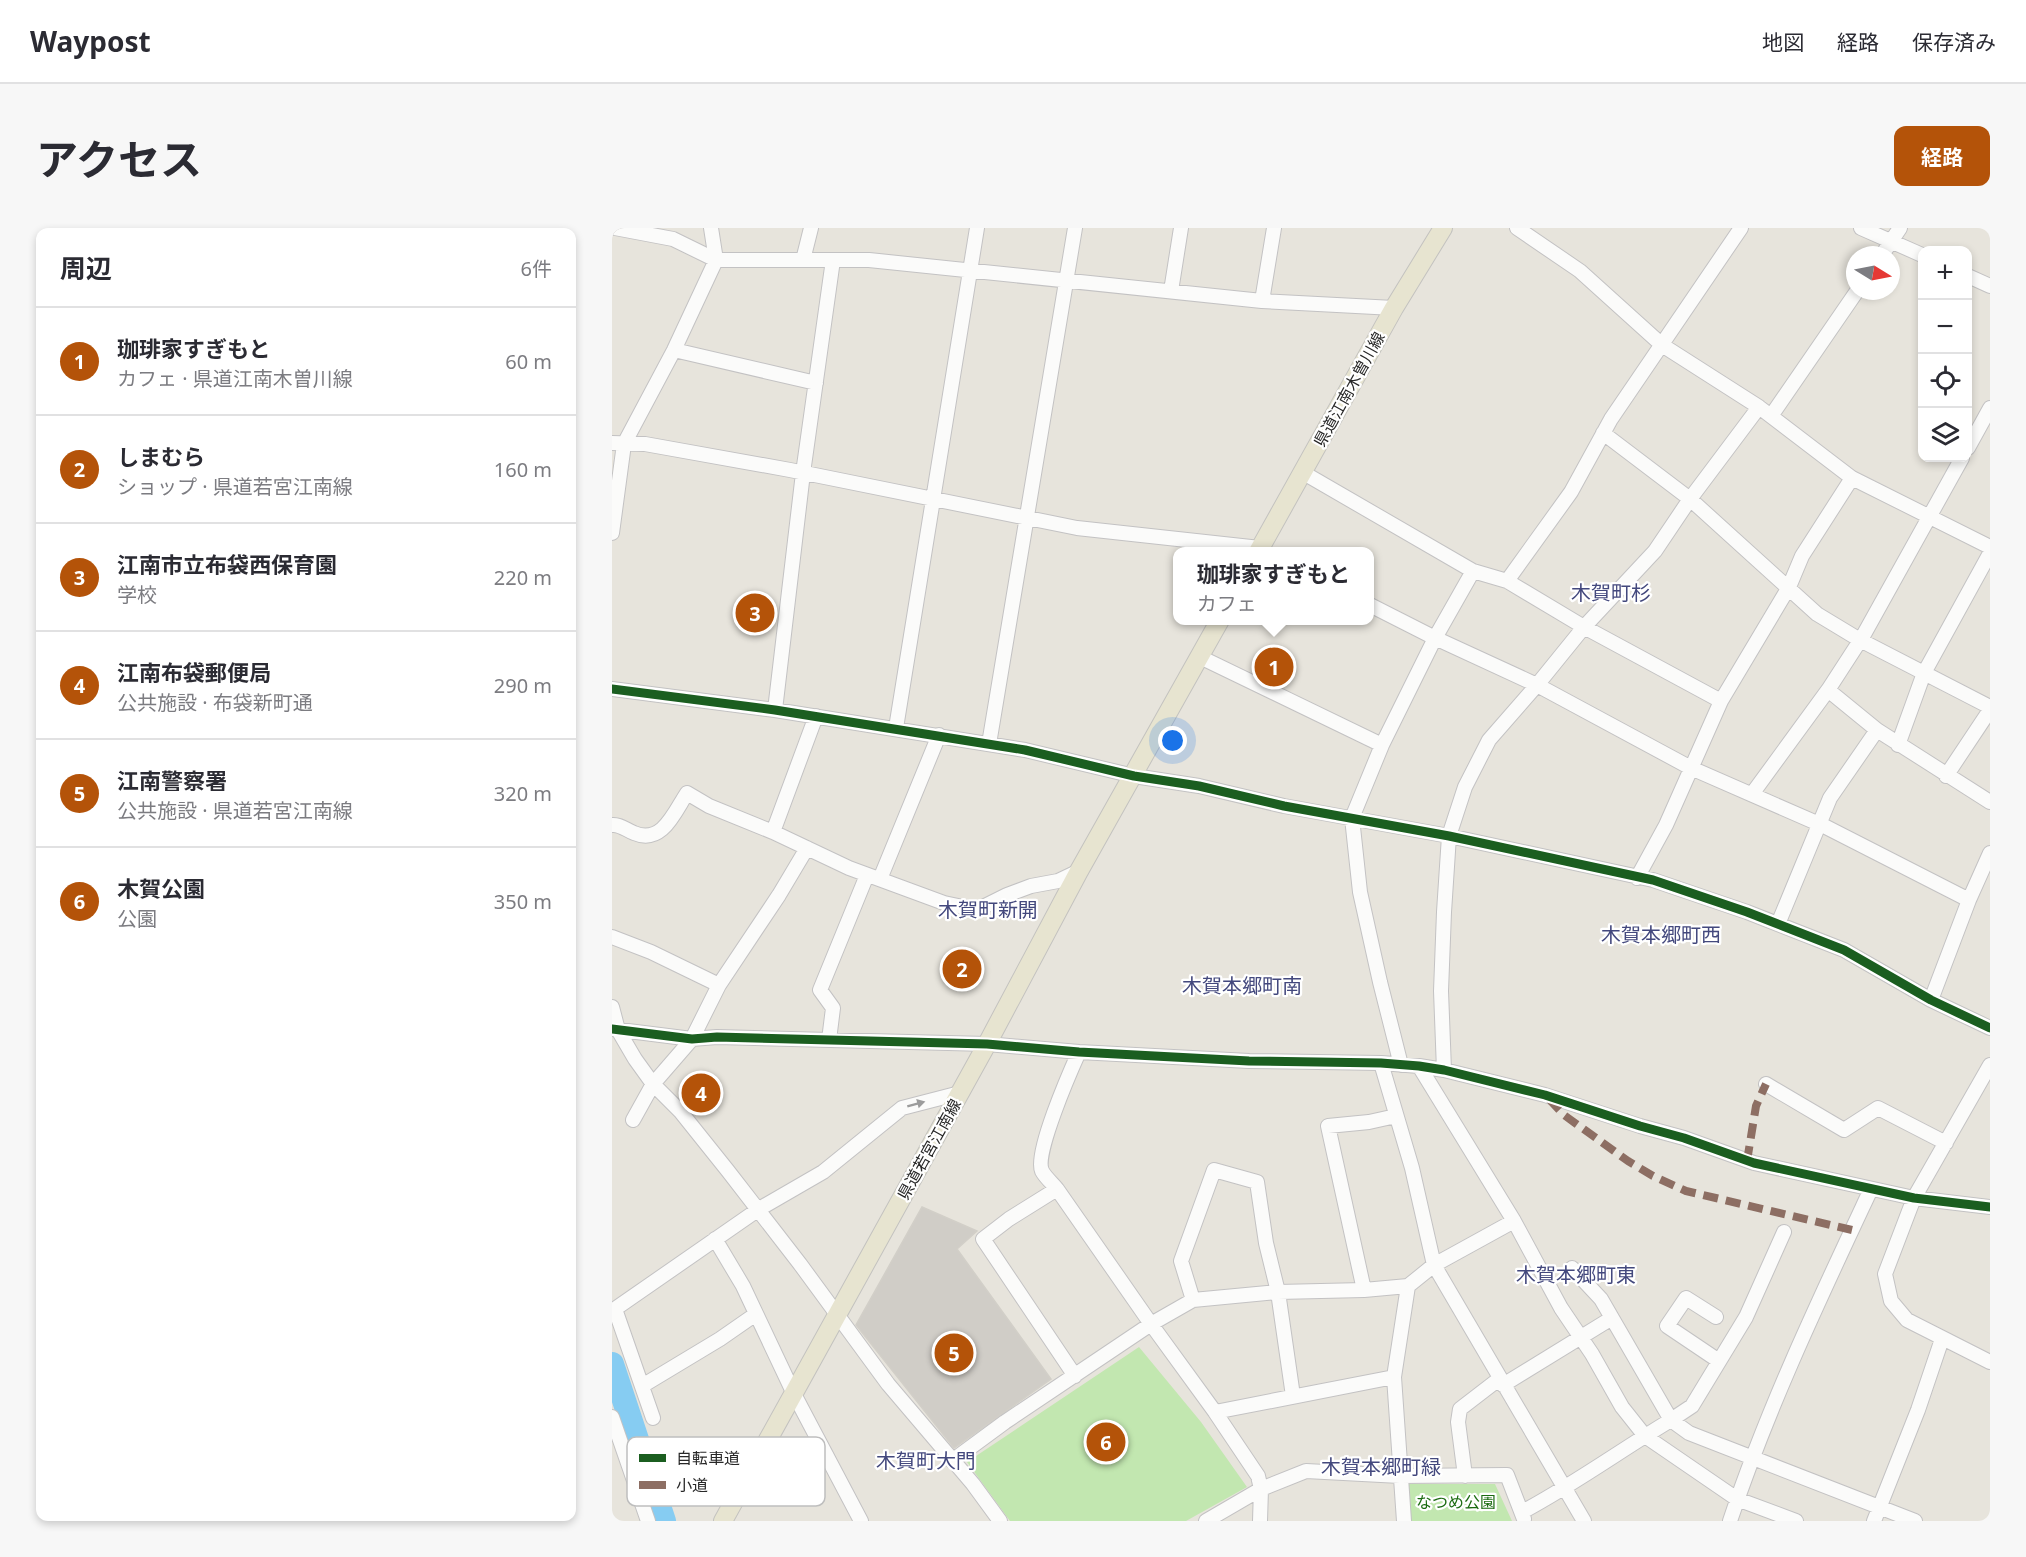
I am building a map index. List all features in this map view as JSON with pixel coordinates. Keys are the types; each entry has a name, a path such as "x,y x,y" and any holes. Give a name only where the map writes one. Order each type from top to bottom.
{"main road":[{"name":"県道江南木曽川線","path":"1263,547 1394,308 1443,228"},
{"path":"1134,776 1218,625"},
{"name":"県道若宮江南線","path":"770,1437 987,1044 1079,871 1134,776"},
{"name":"県道若宮江南線","path":"723,1521 731,1506"}],"street":[{"path":"615,228 673,239 716,260 869,260 1262,301 1394,308"},
{"path":"673,239 685,228"},
{"path":"612,533 618,443 674,350 716,260 711,228"},
{"path":"803,260 811,228"},
{"path":"896,728 977,228"},
{"path":"989,744 1075,228"},
{"path":"1171,291 1181,228"},
{"path":"1262,301 1274,228"},
{"path":"1517,228 1580,271 1662,345 1759,407 1852,478 1990,547"},
{"path":"1507,581 1571,492 1603,433 1742,228"},
{"path":"1860,228 1918,253"},
{"path":"1888,246 1900,228"},
{"path":"775,710 803,473 833,260"},
{"path":"1972,278 1990,286"},
{"path":"1771,416 1851,300"},
{"path":"674,350 816,383"},
{"path":"1444,1070 1442,969 1449,836 1465,787 1489,740 1537,686 1584,627 1655,551 1690,499 1759,407"},
{"path":"1972,443 1985,427 1990,408"},
{"path":"1603,433 1690,499 1817,614 1860,640 1990,709 1946,776"},
{"path":"618,443 645,444 803,473 1077,528 1236,547"},
{"path":"1752,794 1828,690 1860,640 1960,462"},
{"path":"1302,472 1473,571 1507,581 1584,627 1721,700"},
{"path":"1637,878 1666,825 1721,700 1789,588 1802,556 1852,478"},
{"path":"1898,745 1924,673 1990,554"},
{"path":"1401,1065 1360,892 1352,818 1382,745 1435,639 1473,571"},
{"path":"1374,607 1435,639 1537,686 1691,768 1819,824 1969,900"},
{"path":"1200,657 1382,745"},
{"path":"612,689 816,716 1025,750 1134,776 1199,786 1284,806 1449,836 1653,880 1844,950 1931,1000 1990,1028"},
{"path":"1828,690 1898,745 1990,802"},
{"path":"773,832 816,716"},
{"path":"1778,924 1830,798 1877,730"},
{"path":"829,1041 833,1008 820,990 939,735"},
{"path":"612,825 617,824 640,836 651,837 663,829 687,793 709,806 773,832 849,868 944,903 977,910 1007,895 1031,886 1058,881 1079,871"},
{"path":"633,1120 653,1084 692,1039 718,986 807,848"},
{"path":"1931,1000 1969,900 1985,879 1990,853"},
{"path":"612,937 651,952 718,986"},
{"path":"612,1006 615,1030 653,1084 680,1111 759,1209 888,1384 973,1485 1000,1521"},
{"path":"615,1030 692,1039 717,1037 987,1044 1079,1052 1249,1061 1381,1063 1419,1066 1545,1095 1684,1138 1754,1163 1914,1198 1990,1207"},
{"path":"1079,1052 1041,1151 1041,1170 1057,1189 1258,1476 1261,1489 1260,1521"},
{"path":"1381,1063 1412,1168 1434,1265 1584,1521"},
{"path":"1990,1065 1914,1198 1885,1274 1892,1301 1906,1320 1990,1362"},
{"path":"1419,1066 1514,1221 1560,1308 1622,1407 1645,1436 1737,1499 1796,1521"},
{"path":"1766,1084 1844,1130 1878,1108 1946,1143"},
{"path":"653,1418 614,1310 759,1209 823,1172 902,1108 960,1092"},
{"path":"1364,1290 1328,1126 1368,1122 1396,1116"},
{"path":"1193,1300 1181,1261 1214,1170 1257,1182 1266,1244 1278,1292 1293,1396"},
{"path":"1057,1189 1009,1219 983,1239 1075,1376"},
{"path":"1730,1521 1752,1459 1803,1337 1871,1189"},
{"path":"952,1461 1005,1422 1151,1324 1193,1300 1278,1292 1364,1290 1408,1286 1434,1265 1514,1221"},
{"path":"1206,1521 1261,1489 1306,1471 1400,1476 1507,1475 1523,1517 1692,1406 1746,1317 1784,1232"},
{"path":"715,1239 743,1286 817,1437"},
{"path":"1572,1268 1601,1299 1671,1420 1689,1433 1915,1521"},
{"path":"1404,1521 1394,1377 1408,1286"},
{"path":"1716,1317 1686,1298 1667,1326 1719,1361"},
{"path":"642,1386 720,1339 756,1314"},
{"path":"1465,1476 1458,1422 1460,1409 1501,1382 1612,1318"},
{"path":"1874,1521 1918,1410 1942,1339"},
{"path":"1215,1412 1394,1377"},
{"path":"612,1417 627,1460"},
{"path":"825,1453 861,1521"},
{"path":"643,1506 648,1521"}],"green space":[{"path":"1139,1347 1201,1422 1247,1487 1186,1521 1010,1521 967,1462"},
{"name":"なつめ公園","path":"1408,1484 1495,1484 1512,1521 1409,1521"}],"building":[{"path":"922,1207 977,1231 957,1249 1051,1379 954,1448 856,1325"}],"waterway":[{"path":"612,1364 636,1437"},
{"path":"659,1506 664,1521"}],"marked path":[{"path":"1747,1161 1756,1106 1766,1084"},
{"path":"1549,1099 1564,1115 1628,1161 1653,1176 1686,1191 1852,1230"}],"cycle path":[{"path":"612,689 775,710 1025,750 1134,776 1199,786 1284,806 1449,836 1653,880 1747,912 1844,950 1931,1000 1990,1028"},
{"path":"612,1029 692,1039 717,1037 987,1044 1079,1052 1249,1061 1381,1063 1419,1066 1545,1095 1684,1138 1754,1163 1914,1198 1990,1207"}],"place":[{"name":"江南市立布袋西保育園","path":"755,613"},
{"name":"珈琲家すぎもと","path":"1274,667"},
{"name":"しまむら","path":"962,969"},
{"name":"江南布袋郵便局","path":"701,1093"},
{"name":"江南警察署","path":"954,1353"},
{"name":"木賀公園","path":"1106,1442"}],"district":[{"name":"木賀町杉","path":"1611,592"},
{"name":"木賀町新開","path":"988,909"},
{"name":"木賀本郷町西","path":"1661,934"},
{"name":"木賀本郷町南","path":"1242,985"},
{"name":"木賀本郷町東","path":"1576,1274"},
{"name":"木賀町大門","path":"926,1460"},
{"name":"木賀本郷町緑","path":"1381,1466"}]}
